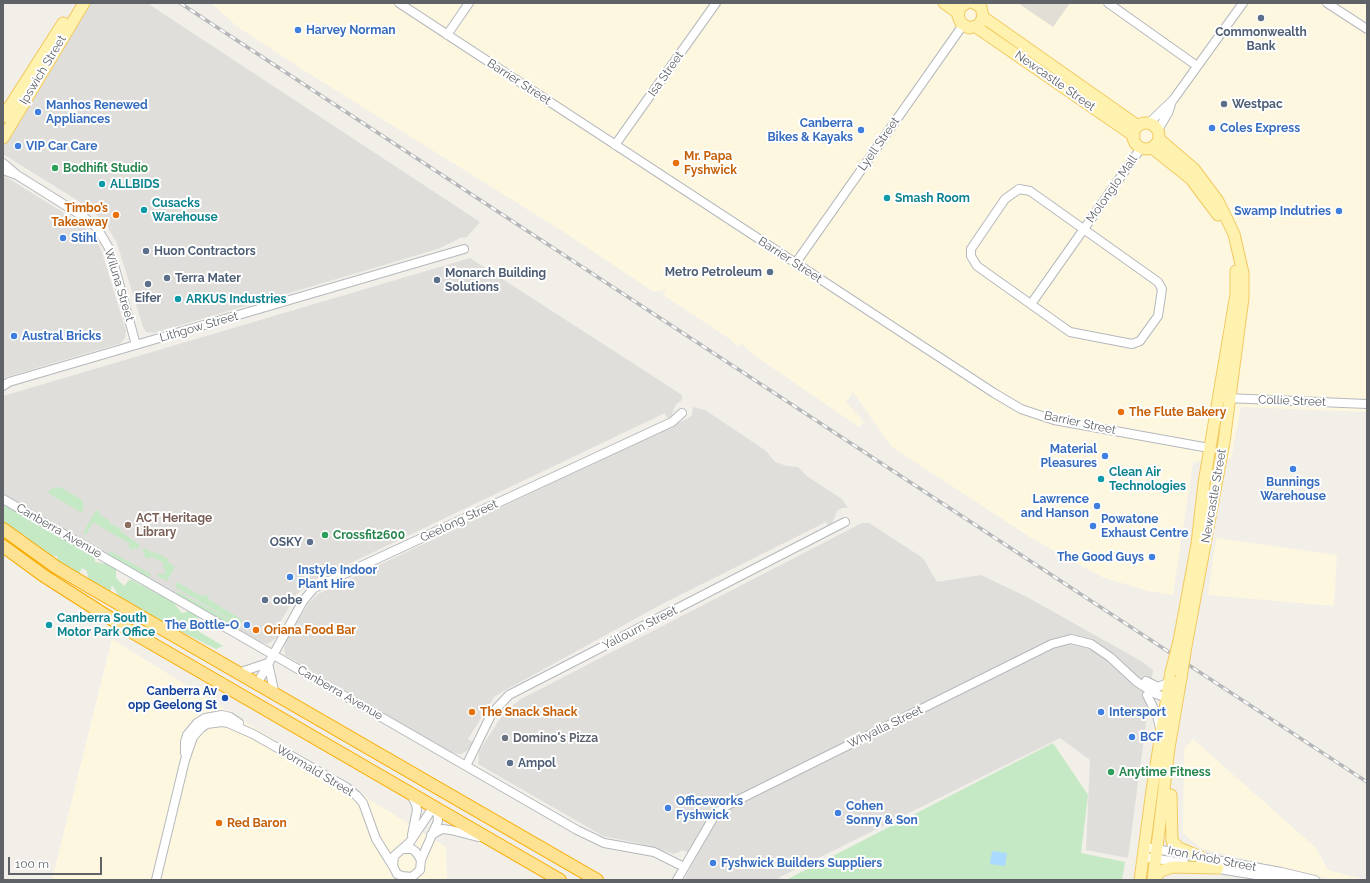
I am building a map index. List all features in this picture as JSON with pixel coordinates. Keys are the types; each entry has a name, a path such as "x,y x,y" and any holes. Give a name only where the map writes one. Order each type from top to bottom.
{"highway":[{"path":"3,529 56,567 88,586 597,880"},
{"path":"3,546 64,590 268,711 560,880"},
{"path":"56,567 66,580 64,590"},
{"path":"64,590 70,585 88,586"},
{"path":"233,690 242,692 250,690 257,684"},
{"path":"257,684 255,694 257,700 268,711"},
{"path":"391,761 435,796 437,809"},
{"path":"437,809 448,804 468,805"}],"main road":[{"name":"Ipswich Street","path":"3,138 75,3"},
{"name":"Ipswich Street","path":"3,117 36,74 84,3"},
{"path":"944,3 958,13"},
{"path":"966,3 960,8 958,18 962,25 969,28 976,27 981,23 983,17 981,7 974,3"},
{"name":"Newcastle Street","path":"983,17 1194,169 1212,191 1225,213 1239,249 1243,273 1243,298 1230,398 1213,507 1174,677 1171,702 1169,748 1154,879"},
{"name":"Newcastle Street","path":"976,27 1147,136 1191,179 1204,194 1216,212 1232,251 1236,273 1236,294 1209,448 1197,544 1182,643"},
{"path":"1213,507 1214,461 1209,448 1217,444 1226,417"},
{"name":"Newcastle Street","path":"1140,880 1161,731 1171,702"},
{"path":"1169,748 1172,842 1179,848 1201,857"},
{"path":"1154,879 1161,871 1172,867 1218,868"}],"street":[{"name":"Barrier Street","path":"399,3 795,264 994,393 1021,408 1054,420 1209,448"},
{"path":"447,35 469,3"},
{"name":"Isa Street","path":"615,145 716,3"},
{"path":"1108,3 1198,66"},
{"name":"Molonglo Mall","path":"1031,304 1147,136 1243,3"},
{"path":"1327,3 1367,29"},
{"name":"Lyell Street","path":"795,264 962,25"},
{"name":"Wiluna Street","path":"3,163 16,175"},
{"name":"Wiluna Street","path":"3,170 16,175 84,217 97,228 108,245 115,265 136,345"},
{"name":"Molonglo Mall","path":"1019,189 1030,191 1083,230 1161,286 1162,293 1158,316 1143,338 1136,343 1070,332 977,266 971,256 971,249 978,237 1005,199 1019,189"},
{"name":"Lithgow Street","path":"3,386 9,382 464,249"},
{"name":"Collie Street","path":"1218,398 1367,404"},
{"name":"Geelong Street","path":"257,684 303,601 314,588 672,422 682,413"},
{"name":"Canberra Avenue","path":"3,499 595,840 654,852 684,867"},
{"name":"Yallourn Street","path":"466,766 492,714 510,695 845,522"},
{"name":"Whyalla Street","path":"677,880 716,813 728,805 1052,644 1072,639 1084,641 1100,649 1138,682 1152,692 1171,702"},
{"path":"238,673 268,663 275,695"},
{"name":"Whyalla Street","path":"1122,668 1154,687 1161,686 1174,677"},
{"name":"Whyalla Street","path":"1138,682 1147,695 1157,715 1161,731"},
{"name":"Whyalla Street","path":"1147,695 1155,701 1171,702"},
{"name":"Wormald Street","path":"156,880 185,760 193,737 207,724 222,722 228,723 253,734 356,795 363,804 376,839 393,867"},
{"path":"401,788 413,797 416,804 410,842"},
{"path":"392,880 393,861 400,851 410,842 428,815 437,809 438,821 421,860 420,870 408,878 402,876 393,867"},
{"path":"431,835 442,829 451,830 494,842"},
{"path":"376,839 385,849 400,851 412,849 421,860"},
{"name":"Iron Knob Street","path":"1145,852 1218,868 1268,876 1302,878"},
{"name":"Iron Knob Street","path":"1157,854 1201,857 1315,880"}],"shaded area":[{"path":"87,3 147,3 480,222 467,237 460,238 438,249 154,333 146,332 143,327 117,243 105,223 88,207 3,154 4,143"},
{"path":"211,3 1367,3 1367,412 1241,407 1231,459 1193,462 1173,595 1148,591 1102,577 1033,539 892,447 853,392 846,402 864,422 859,427 751,353 741,343 738,347 730,339 663,295 667,289 654,292 567,234 305,71 238,27"},
{"path":"1018,3 1070,3 1053,27"},
{"path":"3,175 80,223 95,238 101,249 126,331 125,338 121,343 3,378"},
{"path":"470,258 682,395 682,400 676,404 671,417 667,418 665,413 311,582 297,594 275,631 281,634 268,644 259,642 3,494 3,396"},
{"path":"693,407 705,410 747,438 766,451 775,462 787,466 798,467 808,477 842,499 848,508 842,508 837,511 832,524 828,527 826,522 662,604 495,696 468,739 473,742 467,751 461,754 448,751 285,655 284,644 308,604 318,594 687,419 692,415"},
{"path":"862,523 869,523 923,558 937,582 981,575 1027,597 1141,661 1153,670 1128,858 1086,850 1090,760 1060,738 780,877 778,880 684,880 696,857 683,850 674,854 637,843 603,836 478,764 479,751 505,711 521,699"},
{"path":"1216,538 1337,555 1334,606 1208,595"},
{"path":"112,639 446,847 447,880 52,880"},
{"path":"1193,739 1316,848 1328,870 1365,880 1333,880 1202,849 1183,833 1184,749"}],"green space":[{"path":"56,487 62,488 82,500 84,506 82,513 48,493 51,489"},
{"path":"3,502 95,558 95,562 107,564 116,569 116,578 124,586 130,579 173,602 182,613 190,611 198,617 198,631 223,646 216,649 120,601 112,585 110,593 88,578 87,571 82,568 79,574 57,564 57,556 48,557 3,522"},
{"path":"96,510 100,512 99,514 110,521 109,523 121,529 120,531 140,545 138,549 135,547 133,550 128,547 130,544 93,522 86,535 83,533"},
{"path":"144,548 168,559 168,562 175,567 167,581 157,576 159,573 163,575 166,570 162,567 164,563 151,556 149,559 143,556 145,553 142,551"},
{"path":"110,551 151,574 149,578 108,554"},
{"path":"177,582 201,596 209,595 207,598 242,620 240,625 175,587"},
{"path":"175,590 239,625 237,629 178,595"},
{"path":"1053,743 1088,795 1081,853 1125,862 1122,880 786,880"}],"water":[{"path":"992,851 1007,853 1005,866 990,864"}],"railway":[{"path":"180,3 1367,782"}],"place":[{"name":"Commonwealth Bank","path":"1261,18"},
{"name":"Harvey Norman","path":"298,30"},
{"name":"Westpac","path":"1224,104"},
{"name":"Manhos Renewed Appliances","path":"38,112"},
{"name":"Coles Express","path":"1212,128"},
{"name":"Canberra Bikes & Kayaks","path":"861,130"},
{"name":"VIP Car Care","path":"18,146"},
{"name":"Mr. Papa Fyshwick","path":"676,163"},
{"name":"Bodhifit Studio","path":"55,168"},
{"name":"ALLBIDS","path":"102,184"},
{"name":"Smash Room","path":"887,198"},
{"name":"Cusacks Warehouse","path":"144,210"},
{"name":"Swamp Indutries","path":"1339,211"},
{"name":"Timbo’s Takeaway","path":"116,215"},
{"name":"Stihl","path":"63,238"},
{"name":"Huon Contractors","path":"146,251"},
{"name":"Metro Petroleum","path":"770,272"},
{"name":"Terra Mater","path":"167,278"},
{"name":"Monarch Building Solutions","path":"437,280"},
{"name":"Eifer","path":"148,284"},
{"name":"ARKUS Industries","path":"178,299"},
{"name":"Austral Bricks","path":"14,336"},
{"name":"The Flute Bakery","path":"1121,412"},
{"name":"Material Pleasures","path":"1105,456"},
{"name":"Bunnings Warehouse","path":"1293,469"},
{"name":"Clean Air Technologies","path":"1101,479"},
{"name":"Lawrence and Hanson","path":"1097,506"},
{"name":"ACT Heritage Library","path":"128,525"},
{"name":"Powatone Exhaust Centre","path":"1093,526"},
{"name":"Crossfit2600","path":"325,535"},
{"name":"OSKY","path":"310,542"},
{"name":"The Good Guys","path":"1152,557"},
{"name":"Instyle Indoor Plant Hire","path":"290,577"},
{"name":"oobe","path":"265,600"},
{"name":"Canberra South Motor Park Office","path":"49,625"},
{"name":"The Bottle-O","path":"247,625"},
{"name":"Oriana Food Bar","path":"256,630"},
{"name":"Canberra Av opp Geelong St","path":"225,698"},
{"name":"The Snack Shack","path":"472,712"},
{"name":"Intersport","path":"1101,712"},
{"name":"BCF","path":"1132,737"},
{"name":"Domino's Pizza","path":"505,738"},
{"name":"Ampol","path":"510,763"},
{"name":"Anytime Fitness","path":"1111,772"},
{"name":"Officeworks Fyshwick","path":"668,808"},
{"name":"Cohen Sonny & Son","path":"838,813"},
{"name":"Red Baron","path":"219,823"},
{"name":"Fyshwick Builders Suppliers","path":"713,863"}]}
